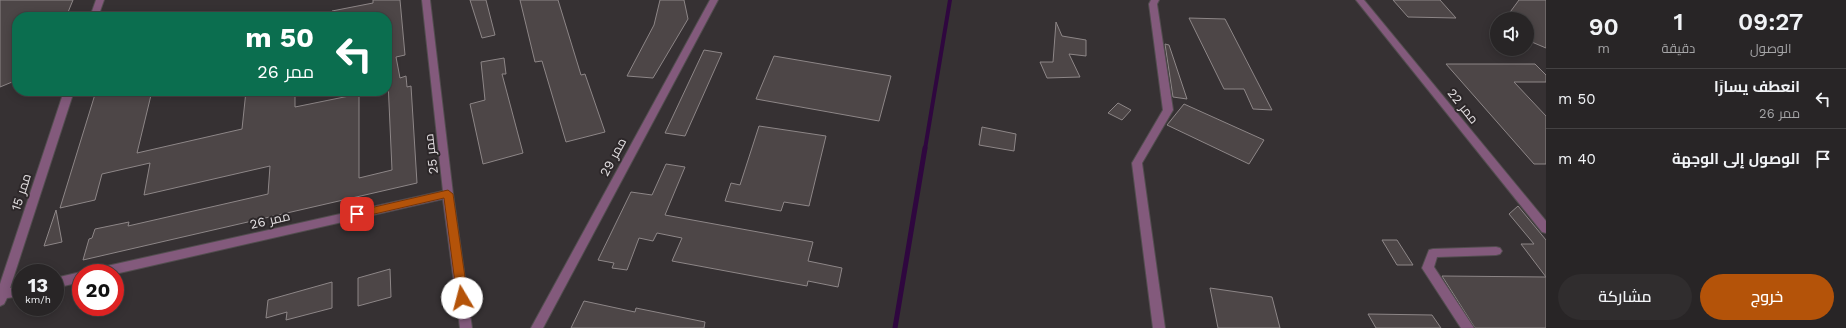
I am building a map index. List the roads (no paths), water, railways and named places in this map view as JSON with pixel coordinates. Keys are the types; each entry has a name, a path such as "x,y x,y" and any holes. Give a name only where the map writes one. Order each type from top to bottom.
{"lane":[{"path":"96,12 100,0"},
{"name":"ممر 25","path":"426,0 448,194 466,328"},
{"name":"ممر 29","path":"536,328 714,0"},
{"path":"1155,0 1153,4 1168,110 1137,163 1159,328"},
{"name":"ممر 22","path":"1360,0 1546,229"},
{"name":"ممر 15","path":"1,297 67,96"},
{"name":"ممر 26","path":"124,267 448,194"},
{"path":"1468,328 1428,268 1433,253 1496,251"},
{"path":"1,297 12,294"}],"waterway":[{"path":"925,149 950,0"},
{"path":"895,328 925,148"}]}
